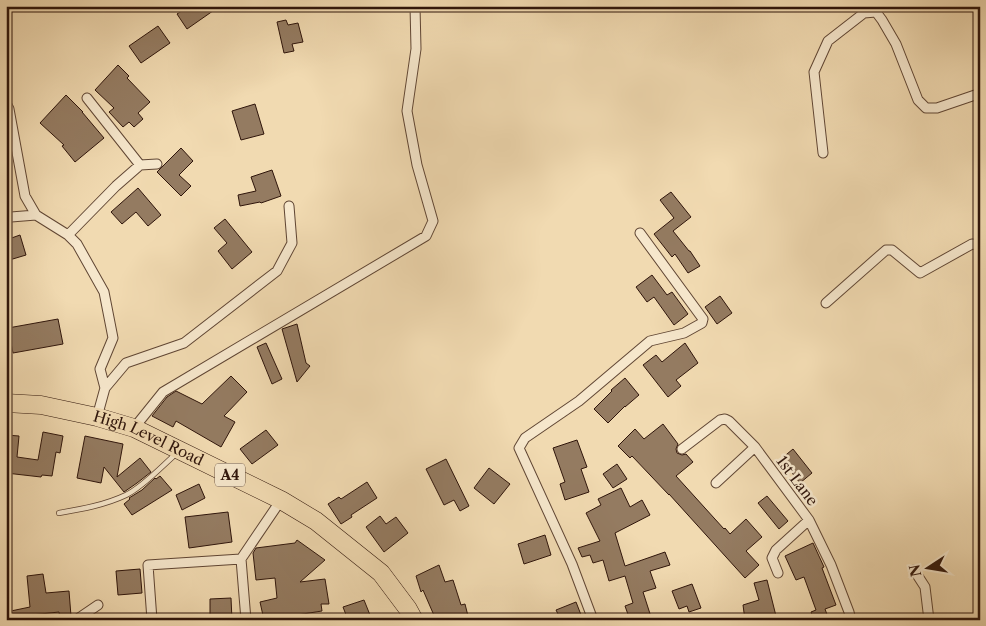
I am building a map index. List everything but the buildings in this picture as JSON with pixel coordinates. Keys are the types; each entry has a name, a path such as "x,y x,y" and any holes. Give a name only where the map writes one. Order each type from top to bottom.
{"highway":[{"name":"High Level Road","path":"6,403 41,405 96,417 134,428 281,500 316,521 381,573 414,620"}],"street":[{"path":"134,428 163,392 426,236 433,221 417,165 407,111 416,49 415,6"},
{"path":"823,153 814,72 828,41 864,14 876,12 882,20 896,44 918,100 926,108 937,108 978,94 980,95"},
{"path":"88,98 140,165"},
{"path":"6,103 9,109 25,196 36,215 68,235 77,244 104,292 113,338 100,369 105,388"},
{"path":"68,235 116,186 140,165 157,164"},
{"path":"96,417 105,388 126,363 184,343 277,271 292,243 289,206"},
{"path":"6,220 11,217 36,215"},
{"path":"592,620 572,564 519,448 524,438 579,401 650,341 684,333 702,323 702,319 640,232"},
{"path":"826,303 886,250 892,250 920,273 972,244 980,245"},
{"name":"1st Lane","path":"682,449 720,420 725,419 755,447 809,520 831,565 851,620"},
{"path":"716,482 755,447"},
{"path":"246,620 241,560 281,500"},
{"path":"778,573 772,558 776,550 809,520"},
{"path":"152,620 148,565 241,560"},
{"path":"914,570 925,587 929,620"},
{"path":"76,620 98,605"}],"lane":[{"path":"59,513 101,504 128,494 180,450"}]}
